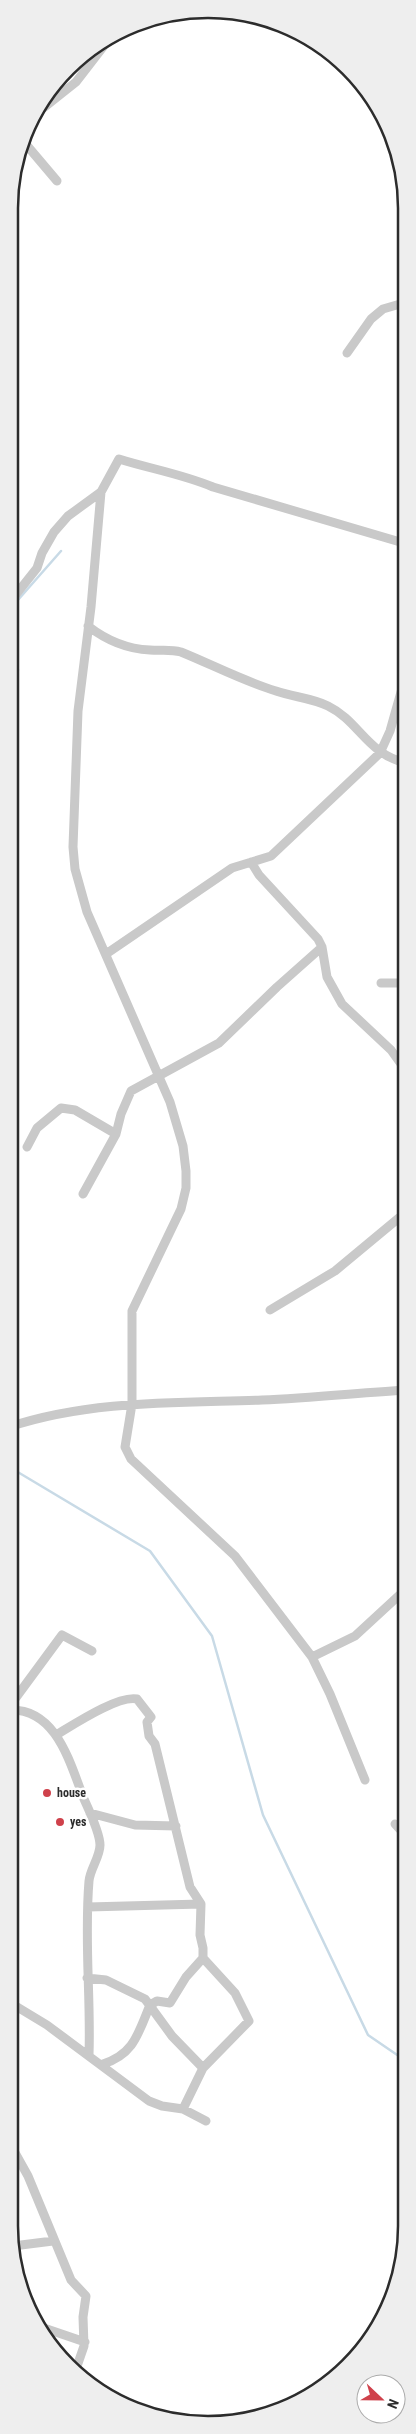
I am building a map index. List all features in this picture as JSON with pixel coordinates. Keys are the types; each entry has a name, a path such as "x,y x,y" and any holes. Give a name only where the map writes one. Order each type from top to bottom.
{"street":[{"path":"49,103 76,82 99,52"},
{"path":"28,147 57,180"},
{"path":"347,353 372,319 383,309 398,305"},
{"path":"365,1780 330,1694 312,1657 236,1556 126,1454 125,1447 132,1404 132,1311 181,1209 186,1188 183,1146 170,1102 84,903 75,869 73,847 78,711 101,492 119,459 158,471 188,476 213,487 398,541"},
{"path":"18,592 37,568 42,553 54,532 68,516 101,492"},
{"path":"88,626 103,637 118,644 135,648 171,649 238,678 277,692 327,705 342,716 380,753 398,760"},
{"path":"106,954 232,868 271,856 380,753 390,731 398,700"},
{"path":"251,862 259,875 318,939 322,947 327,977 342,1004 391,1050 398,1060"},
{"path":"83,1194 116,1134 121,1114 131,1090 219,1043 322,947"},
{"path":"381,983 398,983"},
{"path":"27,1146 37,1128 54,1112 67,1107 116,1134"},
{"path":"270,1310 335,1271 398,1219"},
{"path":"18,1424 40,1417 132,1404 264,1400 398,1391"},
{"path":"312,1657 355,1636 398,1596"},
{"path":"18,1696 62,1635 92,1651"},
{"path":"56,1734 88,1716 125,1700 137,1698 151,1717 147,1722 148,1736 155,1744 190,1886 201,1904 200,1935 203,1958 186,1977 174,2000 170,2003 157,2001 150,2005 141,2028 122,2057 103,2064"},
{"path":"18,1710 31,1714 56,1734 65,1748 100,1844 89,1879 86,1940 87,1978 90,1993 89,2055"},
{"path":"90,1813 135,1825 176,1826"},
{"path":"395,1824 398,1827"},
{"path":"88,1907 201,1904"},
{"path":"183,2109 203,2068 249,2020 235,1993 203,1958"},
{"path":"87,1978 110,1982 145,1999 172,2036 203,2068"},
{"path":"18,2007 48,2025 103,2064 149,2101 162,2106 183,2109 206,2120"},
{"path":"18,2158 28,2176 53,2241 71,2280 86,2296 83,2317 85,2342 77,2365"},
{"path":"19,2245 53,2241"},
{"path":"49,2330 85,2342"}],"waterway":[{"path":"18,600 61,551"},
{"path":"18,1472 150,1551 212,1636 263,1815 368,2035 398,2056"}],"place":[{"name":"house","path":"47,1793"},
{"name":"yes","path":"60,1822"}]}
